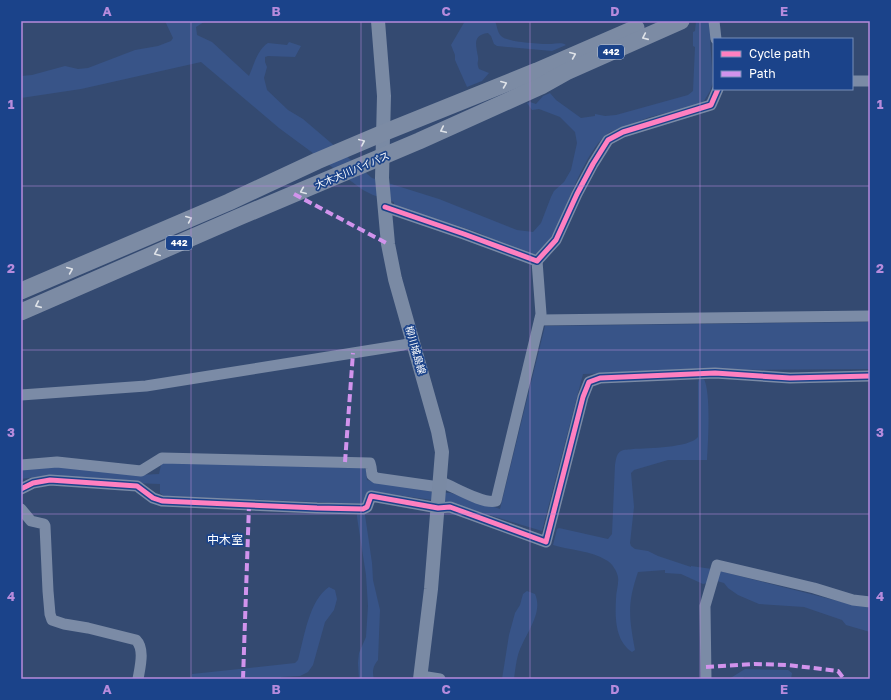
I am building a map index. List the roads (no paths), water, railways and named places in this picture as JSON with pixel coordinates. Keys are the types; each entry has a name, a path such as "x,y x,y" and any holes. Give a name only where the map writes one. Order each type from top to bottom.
{"highway":[{"name":"大木大川バイパス","path":"21,312 239,217 382,157 478,113 539,78 653,21"},
{"name":"大木大川バイパス","path":"21,291 229,202 317,161 471,97 566,72 681,21"}],"main road":[{"name":"柳川城島線","path":"378,21 384,96 382,178 388,244 395,279 414,342 442,452 431,589 420,678"}],"street":[{"path":"714,21 716,38"},
{"path":"853,81 870,81"},
{"path":"21,489 33,483 50,480 137,486 153,498 162,501 317,508 363,508 367,507 371,496 439,494 469,495 491,503 496,502 540,320 541,314 537,261 556,240 577,194 608,140 623,132 711,105 718,90"},
{"path":"385,205 537,261"},
{"path":"540,320 870,316"},
{"path":"21,395 146,386 414,342"},
{"path":"21,465 57,462 141,471 162,458 370,463 372,475 376,478 439,494 450,507 546,542 583,397 589,382 593,379 715,373 790,378 870,376"},
{"path":"21,509 31,521 44,524 45,526 48,591 52,620 136,640 140,643 141,648 138,679"},
{"path":"706,679 705,606 717,565 814,588 853,600 870,602"},
{"path":"420,678 440,679"}],"water":[{"path":"165,21 210,21 204,22 196,27 197,35 212,42 249,76 258,54 268,43 287,45 289,42 301,46 295,57 265,57 267,67 264,78 267,90 288,110 303,119 372,178 439,199 517,230 533,232 541,223 554,191 564,182 571,170 577,143 575,132 560,117 539,109 532,110 527,103 530,102 536,104 543,96 550,93 556,100 581,118 595,116 595,114 605,116 616,115 688,95 693,91 695,47 693,46 693,32 695,31 696,21 712,21 713,38 710,40 713,82 704,101 697,105 650,117 610,132 603,138 588,158 550,240 538,253 532,256 477,232 394,206 394,202 363,190 279,128 201,62 81,89 21,98 21,76 32,75 65,66 78,69 88,68 135,50 158,46 171,41 173,38"},
{"path":"465,21 495,21 501,36 510,40 532,43 560,43 566,45 552,51 497,46 494,44 488,33 483,34 477,38 476,41 478,65 479,69 489,73 482,81 467,87 455,60 455,55 451,45"},
{"path":"870,322 870,369 701,370 583,374 542,531 446,502 369,491 364,504 164,496 160,493 160,484 50,475 21,479 21,470 54,466 137,475 159,474 161,465 164,462 364,468 366,470 367,480 433,492 451,493 500,509 545,326"},
{"path":"699,379 704,379 708,395 707,460 668,460 634,470 631,473 634,507 630,543 631,546 635,549 648,551 691,567 712,569 870,608 870,632 846,625 842,620 804,607 759,604 738,595 724,583 717,581 703,584 681,574 665,573 665,570 638,572 634,583 630,611 635,650 632,652 622,642 617,628 616,596 618,580 614,567 608,561 600,557 553,545 557,529 559,528 608,539 612,534 615,465 619,452 625,450 677,445 693,441 698,437"},
{"path":"364,513 372,563 373,580 380,610 378,660 373,669 374,679 359,679 358,663 359,653 366,637 368,606 366,575 357,517 357,514"},
{"path":"329,587 335,590 337,599 334,610 325,622 313,665 308,672 300,676 281,677 281,679 191,679 192,674 295,663 298,660 312,610 322,593"},
{"path":"527,591 535,594 537,609 535,617 518,655 514,679 502,679 509,635 515,613 520,605 523,594"},
{"path":"745,669 788,670 792,673 791,679 759,679 744,677 742,679 729,679"}],"district":[{"name":"中木室","path":"225,540"}]}
